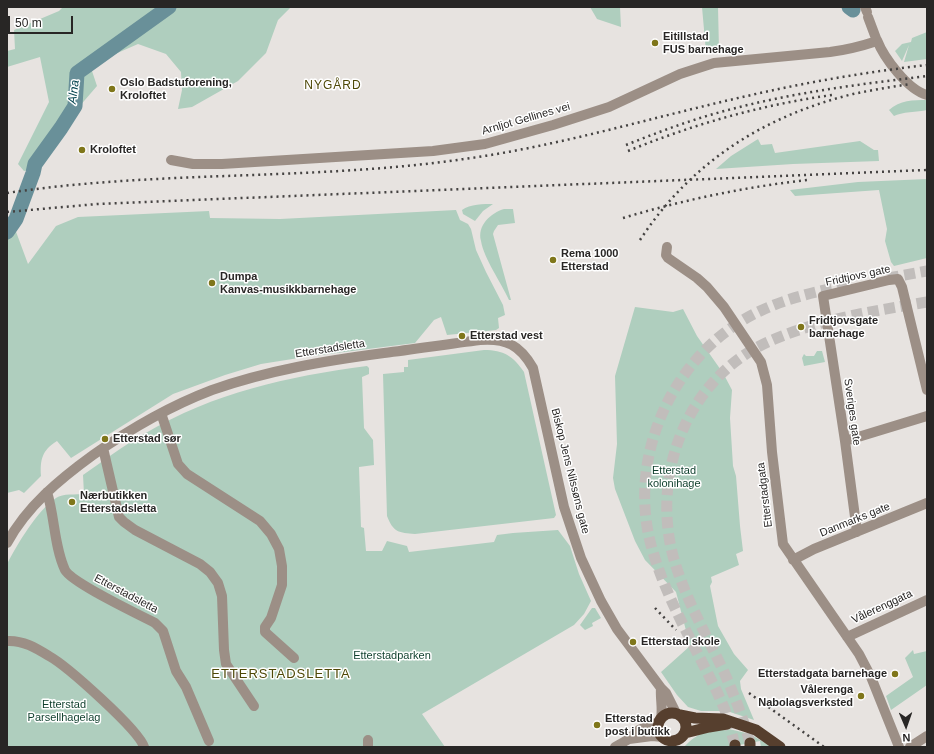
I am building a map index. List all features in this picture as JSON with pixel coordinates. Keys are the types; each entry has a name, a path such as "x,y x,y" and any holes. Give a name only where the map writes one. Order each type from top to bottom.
{"highway":[{"path":"733,723 709,727 682,739 675,740 665,741 659,731 660,720 668,714 678,714 695,718 723,719 756,730 780,747"},
{"path":"678,714 685,721 686,725 682,739"}],"street":[{"path":"867,12 877,41 884,53 898,72 921,93 927,94"},
{"name":"Arnljot Gellines vei","path":"171,160 193,164 222,164 433,151 466,147 492,142 532,131 609,107 680,74 710,64 733,60 837,51 877,41"},
{"name":"Etterstadgata","path":"667,247 666,255 668,258 697,278 714,295 731,317 761,362 767,385 773,460 783,544 859,654 871,677 899,747"},
{"name":"Fridtjovs gate","path":"823,296 898,279 902,287 927,390"},
{"name":"Sveriges gate","path":"823,296 857,532"},
{"name":"Etterstadsletta","path":"7,543 23,519 47,492 103,448 130,430 161,413 211,391 298,366 488,339 510,343"},
{"name":"Biskop Jens Nilssøns gate","path":"510,343 523,352 533,368 564,507 575,542 588,573 623,639 660,688 666,693 678,714"},
{"path":"161,413 178,464 187,474 260,522 271,534 279,549 282,566 282,585 271,618 265,627 265,632 294,658"},
{"path":"845,442 927,416"},
{"path":"103,448 119,517 135,530 200,564 210,572 218,583 222,596 226,664 254,706"},
{"name":"Etterstadsletta","path":"47,492 59,554 66,572 79,583 155,623 162,631 176,671 186,687 210,741"},
{"name":"Danmarks gate","path":"793,560 814,549 927,503"},
{"name":"Vålerenggata","path":"847,637 927,600"},
{"path":"7,641 21,641 50,656 80,680 129,726 143,743 144,747"},
{"name":"Biskop Jens Nilssøns gate","path":"660,688 660,696 663,707 660,720"},
{"path":"615,747 629,739 639,730 660,720"},
{"path":"629,739 652,736 665,741"},
{"path":"910,747 927,736"}],"green space":[{"path":"63,7 291,7 278,20 266,53 238,81 192,107 178,109 182,90 181,72 166,54 138,44 90,65 97,86 41,151 33,169 24,171 18,164 49,102 40,57 7,67 7,51 15,49 14,30 59,11"},
{"path":"590,7 620,7 621,27 597,19"},
{"path":"702,7 718,7 719,50 706,52"},
{"path":"927,32 927,59 904,62 909,45 902,61 895,51 902,44 911,42 912,38"},
{"path":"927,100 927,110 894,116 889,110 902,102"},
{"path":"758,139 761,145 772,144 775,153 860,141 874,150 878,150 879,161 793,164 716,169 731,156"},
{"path":"927,179 927,258 894,266 891,262 885,241 887,229 879,190 795,196 790,190 858,182"},
{"path":"493,204 483,211 475,221 463,214 462,210 465,208 477,205"},
{"path":"504,209 513,209 515,223 498,225 493,234 511,300 509,300 489,263 480,235 486,220 494,213"},
{"path":"456,210 460,220 468,224 471,229 476,250 503,305 505,315 498,318 499,328 496,330 447,335 441,317 434,320 415,343 261,364 225,375 173,394 71,458 57,441 48,448 43,456 41,476 24,493 19,490 7,493 7,226 15,229 28,264 56,226 78,217 209,211 210,218 280,219"},
{"name":"Etterstad kolonihage","path":"635,307 673,312 683,309 697,336 723,373 732,390 730,418 733,466 736,476 743,551 736,554 739,565 711,577 712,582 710,586 718,626 734,654 748,670 740,681 741,689 754,720 727,711 701,711 688,707 677,695 661,672 690,646 676,592 645,560 635,541 615,489 613,478 617,444 615,376"},
{"path":"484,350 497,351 507,355 516,362 524,372 556,515 554,518 415,534 397,531 387,516 383,374 404,372 404,367 408,367 408,360"},
{"path":"817,351 822,351 825,362 804,366 802,358 804,354 806,356 814,356"},
{"path":"367,366 369,368 369,374 362,377 364,428 373,440 374,465 359,467 361,527 364,528 366,551 382,551 387,541 407,546 409,552 494,542 497,535 558,530 570,546 579,574 591,601 584,614 574,625 422,714 445,747 7,747 7,564 22,537 42,511 59,496 84,494 83,475 136,439 171,419 197,407 252,388 280,381"},
{"path":"592,608 595,608 601,618 592,623 593,626 585,630 580,625"},
{"path":"913,650 914,654 927,651 927,685 891,710 886,696 913,677 905,658"},
{"path":"729,729 750,734 772,747 761,747 760,741 729,747 684,747 694,738 704,733 715,730"}],"waterway":[{"name":"Alna","path":"7,232 16,219 35,164 75,106 77,73 169,7"},
{"name":"Alna","path":"849,7 853,10"}],"tunnel":[{"path":"888,278 927,271"},
{"path":"735,745 725,710 672,602 651,545 645,514 645,482 650,451 659,421 673,393 691,366 712,343 750,316 776,304 819,291 848,285"},
{"path":"750,743 731,688 689,600 673,556 667,524 667,492 672,461 682,430 697,403 717,378 741,357 770,341 789,333 828,321 867,312 927,302"}],"railway":[{"path":"7,193 121,181 350,170 407,166 464,159 536,147 792,86 860,74 927,65"},
{"path":"626,145 692,121 756,103 829,89 927,76"},
{"path":"640,240 660,212 682,187 706,165 732,146 760,129 789,115 820,103 853,94 910,84"},
{"path":"628,151 678,132 728,117 779,104 832,95"},
{"path":"7,212 97,204 927,170"},
{"path":"623,218 668,205 714,195 761,186 807,180"},
{"path":"655,608 676,630"},
{"path":"749,693 824,747"}],"place":[{"name":"Eitillstad FUS barnehage","path":"655,43"},
{"name":"Oslo Badstuforening, Kroloftet","path":"112,89"},
{"name":"Kroloftet","path":"82,150"},
{"name":"Rema 1000 Etterstad","path":"553,260"},
{"name":"Dumpa Kanvas-musikkbarnehage","path":"212,283"},
{"name":"Fridtjovsgate barnehage","path":"801,327"},
{"name":"Etterstad vest","path":"462,336"},
{"name":"Etterstad sør","path":"105,439"},
{"name":"Nærbutikken Etterstadsletta","path":"72,502"},
{"name":"Etterstad skole","path":"633,642"},
{"name":"Etterstadgata barnehage","path":"895,674"},
{"name":"Vålerenga Nabolagsverksted","path":"861,696"},
{"name":"Etterstad post i butikk","path":"597,725"}],"district":[{"name":"NYGÅRD","path":"333,86"},
{"name":"ETTERSTADSLETTA","path":"281,674"}],"park label":[{"name":"Etterstadparken","path":"392,656"},
{"name":"Etterstad Parsellhagelag","path":"64,711"}]}
